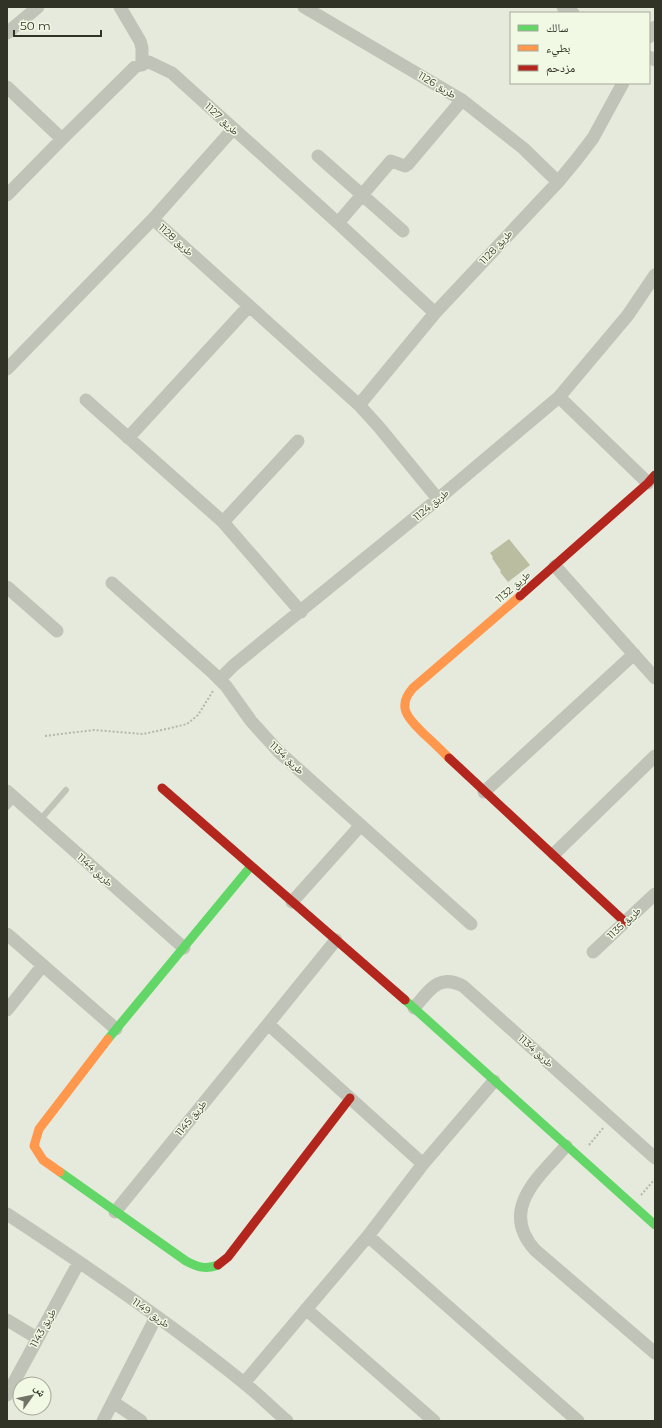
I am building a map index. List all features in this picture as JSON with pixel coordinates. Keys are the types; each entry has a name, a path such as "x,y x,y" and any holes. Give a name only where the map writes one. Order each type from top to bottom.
{"street":[{"path":"7,33 38,7"},
{"path":"7,195 135,67 142,65 142,48 140,41 120,7"},
{"name":"طريق 1126","path":"304,7 462,100 523,148 558,182"},
{"name":"طريق 1127","path":"142,65 149,62 172,73 435,313"},
{"name":"طريق 1128","path":"359,405 435,313 558,182 593,138 622,84"},
{"path":"7,87 62,139"},
{"path":"338,223 391,161 404,166 408,164 462,100"},
{"name":"طريق 1128","path":"7,369 153,219 233,129"},
{"path":"318,156 402,231"},
{"name":"طريق 1128","path":"153,219 359,405 438,499"},
{"name":"طريق 1124","path":"220,679 234,665 301,612 559,397 628,315 655,275"},
{"path":"128,438 249,306"},
{"path":"559,397 652,479"},
{"path":"86,400 223,522 301,612"},
{"path":"223,522 298,441"},
{"name":"طريق 1132","path":"484,792 412,722 404,709 408,692 555,566 652,479"},
{"path":"555,566 655,678"},
{"name":"طريق 1134","path":"112,583 220,679 251,721 265,737 471,924"},
{"path":"7,587 57,630"},
{"path":"625,922 554,854 484,792 634,654"},
{"path":"554,854 655,756"},
{"path":"162,788 414,1008 655,1225"},
{"name":"طريق 1144","path":"10,798 40,820 184,948"},
{"path":"292,902 361,825"},
{"path":"251,866 116,1029 39,1129 34,1146 43,1160 115,1212 186,1261 196,1267 209,1269 219,1265 228,1257 350,1098"},
{"name":"طريق 1135","path":"592,952 655,894"},
{"path":"7,934 116,1029"},
{"name":"طريق 1145","path":"115,1212 336,940"},
{"path":"7,1010 43,965"},
{"name":"طريق 1134","path":"414,1008 434,985 440,982 451,982 463,986 655,1158"},
{"path":"268,1024 423,1164"},
{"path":"244,1383 368,1236 423,1164 494,1081"},
{"path":"566,1146 532,1185 523,1200 520,1218 524,1235 535,1250 655,1353"},
{"name":"طريق 1149","path":"7,1214 156,1316 244,1383 287,1421"},
{"path":"368,1236 578,1421"},
{"name":"طريق 1143","path":"7,1395 79,1262"},
{"path":"306,1309 434,1421"},
{"path":"103,1421 156,1316"},
{"path":"7,1320 37,1338"},
{"path":"113,1402 141,1421"}],"lane":[{"path":"40,820 66,790"}],"path":[{"path":"44,736 94,730 142,734 187,724 198,716 220,679"},
{"path":"579,1157 611,1119"},
{"path":"633,1205 655,1179"}],"building":[{"path":"509,539 530,565 508,582 500,572 501,571 490,553"}],"traffic: fast":[{"path":"108,1039 251,866"},
{"path":"405,1000 655,1225"},
{"path":"60,1172 186,1261 202,1267 214,1267 218,1265"}],"traffic: slow":[{"path":"449,758 419,729 406,713 405,702 408,695 413,688 520,596"},
{"path":"60,1172 43,1160 34,1146 39,1129 108,1039"}],"traffic: jam":[{"path":"520,596 648,483 655,475"},
{"path":"449,758 625,922"},
{"path":"162,788 405,1000"},
{"path":"218,1265 228,1257 350,1098"}]}
